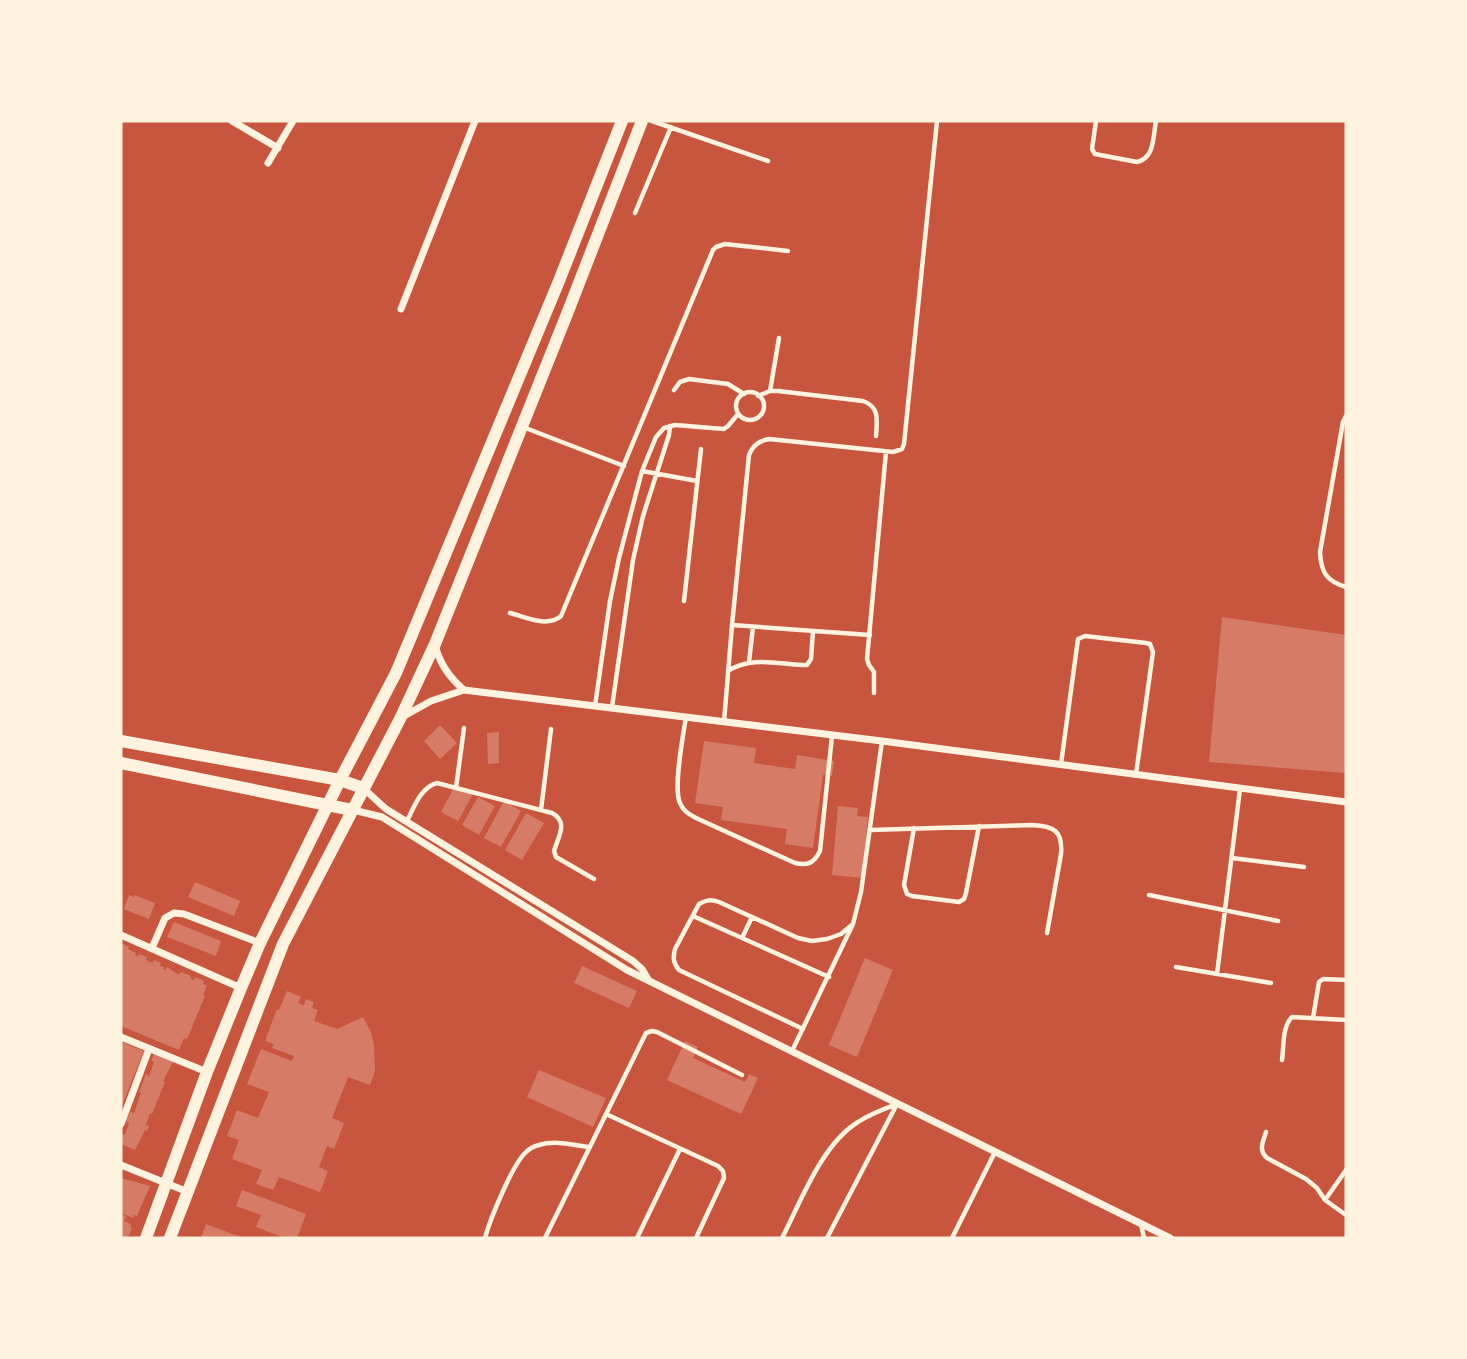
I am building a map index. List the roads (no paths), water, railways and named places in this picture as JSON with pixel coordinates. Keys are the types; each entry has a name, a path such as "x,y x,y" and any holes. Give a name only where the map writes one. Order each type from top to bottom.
{"main road":[{"path":"146,1238 207,1072 260,943 396,673 559,281 622,121"},
{"path":"170,1238 283,944 400,719 435,643 642,121"},
{"path":"502,418 521,426"},
{"path":"396,673 417,682"},
{"path":"121,741 341,780 363,788"},
{"path":"121,763 352,810"}],"street":[{"path":"232,121 278,148"},
{"path":"268,163 293,121"},
{"path":"401,309 475,121"},
{"path":"435,643 444,670 464,690"},
{"path":"400,719 430,701 464,690 1346,802"},
{"path":"363,788 386,809 623,954 649,979"},
{"path":"352,810 382,817 617,963 665,989 1141,1223 1160,1236 1170,1238"},
{"path":"152,948 165,918 174,913 184,914 260,943"},
{"path":"121,935 241,988"},
{"path":"121,1037 207,1072"},
{"path":"121,1123 149,1049"},
{"path":"121,1165 188,1192"}],"lane":[{"path":"652,121 768,161"},
{"path":"723,722 752,449 757,443 769,439 886,452 898,452 905,444 937,121"},
{"path":"1096,121 1092,149 1095,154 1137,162 1148,158 1156,121"},
{"path":"635,213 671,127"},
{"path":"510,613 546,622 552,622 561,616 713,250 720,244 725,244 788,251"},
{"path":"771,391 779,338"},
{"path":"674,390 680,382 689,379 728,384 744,394"},
{"path":"758,396 771,391 869,403 877,413 876,436"},
{"path":"752,393 758,396 763,406 759,417 754,420 742,418 736,408 739,397 752,393"},
{"path":"595,706 619,558 642,471 656,437 664,428 670,426 724,429 738,414"},
{"path":"1346,416 1320,552 1321,567 1329,580 1346,587"},
{"path":"521,426 624,466"},
{"path":"612,707 633,560 670,426"},
{"path":"684,601 701,449"},
{"path":"874,693 874,673 867,659 886,452"},
{"path":"642,471 697,481"},
{"path":"732,625 870,635"},
{"path":"749,662 752,627"},
{"path":"728,672 749,662 807,665 811,659 813,631"},
{"path":"1061,764 1078,639 1085,636 1146,643 1153,652 1136,774"},
{"path":"686,717 677,789 685,812 795,863 806,865 815,861 820,851 832,735"},
{"path":"456,788 464,728"},
{"path":"541,810 551,729"},
{"path":"792,1051 853,925 861,892 882,741"},
{"path":"406,821 425,790 437,783 541,810 559,817 562,823 554,851 556,857 594,879"},
{"path":"1217,974 1240,788"},
{"path":"914,828 905,890 912,896 959,902 964,899 966,893 979,826"},
{"path":"870,830 1044,826 1056,831 1062,842 1061,854 1047,933"},
{"path":"1232,858 1304,867"},
{"path":"1149,895 1278,920"},
{"path":"803,1030 679,970 674,964 675,949 699,904 712,900 798,938 812,941 827,939 853,925"},
{"path":"693,916 829,977"},
{"path":"742,938 752,917"},
{"path":"1176,967 1271,983"},
{"path":"1313,1018 1319,982 1323,979 1346,980"},
{"path":"1282,1060 1288,1021 1292,1017 1346,1020"},
{"path":"545,1238 646,1033 657,1032 742,1075"},
{"path":"782,1238 825,1154 839,1137 856,1122 898,1103"},
{"path":"827,1238 898,1103"},
{"path":"606,1114 718,1166 723,1171 724,1178 696,1238"},
{"path":"1266,1132 1261,1149 1263,1155 1306,1179 1317,1188 1325,1200 1346,1215"},
{"path":"485,1238 518,1161 527,1150 541,1144 555,1143 589,1147"},
{"path":"637,1238 680,1149"},
{"path":"951,1238 995,1151"},
{"path":"1325,1200 1346,1170"},
{"path":"1141,1223 1144,1238"}]}
